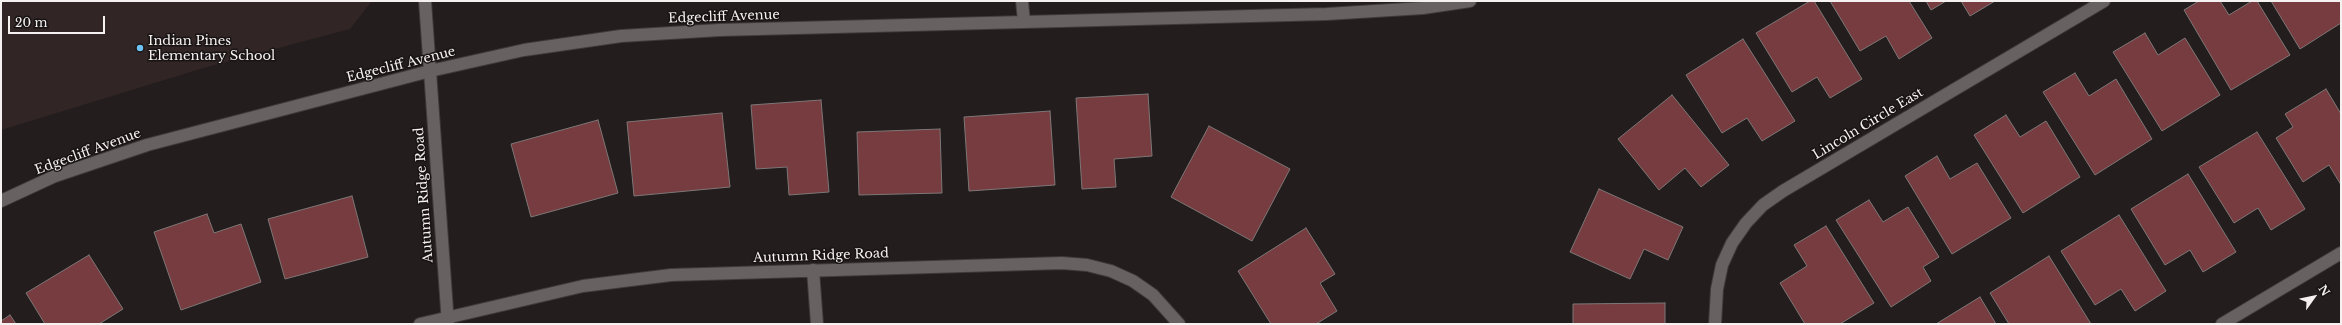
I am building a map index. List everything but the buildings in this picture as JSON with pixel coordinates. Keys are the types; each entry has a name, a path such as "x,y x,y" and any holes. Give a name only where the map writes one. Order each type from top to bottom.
{"street":[{"name":"Autumn Ridge Road","path":"425,1 448,320 583,286 671,275 1062,263 1087,265 1110,271 1133,281 1153,294 1171,312 1179,324"},
{"path":"1022,1 1024,22"},
{"name":"Edgecliff Avenue","path":"1,201 55,176 147,145 430,71 524,50 621,36 720,30 1327,14 1423,8 1470,1"},
{"name":"Lincoln Circle East","path":"1716,324 1717,288 1722,265 1732,243 1746,223 1763,205 1783,191 2104,1"},
{"path":"2222,324 2341,253"},
{"path":"813,270 817,324"},
{"path":"420,324 448,320"}],"shaded area":[{"name":"Indian Pines Elementary School","path":"1,1 372,1 350,29 207,67 1,130"}],"place":[{"name":"Indian Pines Elementary School","path":"140,48"}]}
